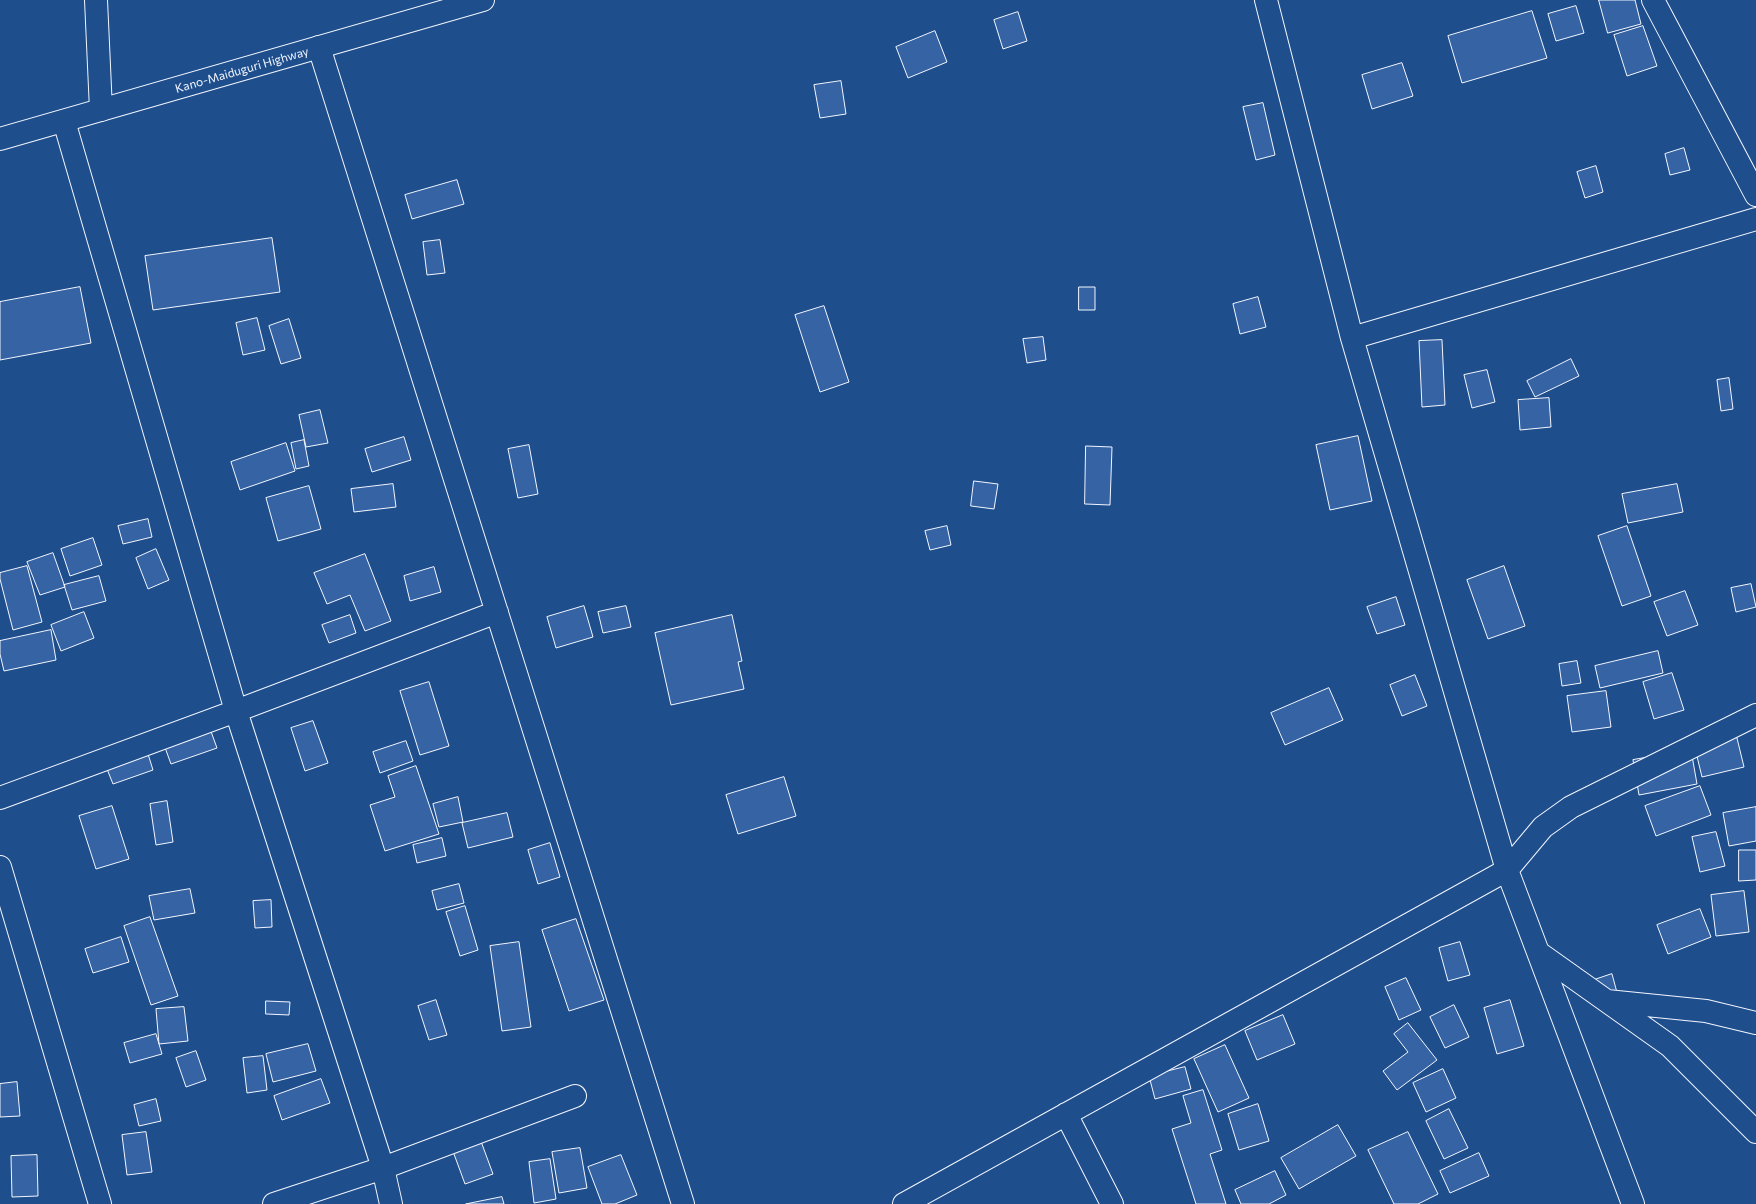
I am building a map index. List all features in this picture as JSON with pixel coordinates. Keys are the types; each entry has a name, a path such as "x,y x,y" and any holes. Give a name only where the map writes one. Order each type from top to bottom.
{"main road":[{"path":"96,0 100,110"},
{"name":"Kano-Maiduguri Highway","path":"0,139 319,47 456,4 483,0"},
{"path":"1266,0 1352,338 1507,870 1633,1204"},
{"path":"1654,0 1756,195"},
{"path":"319,47 682,1204"},
{"path":"64,121 236,711 383,1168 391,1204"},
{"path":"1352,338 1756,219"},
{"path":"0,798 236,711 497,612"},
{"path":"904,1204 1507,870 1543,827 1571,808 1756,715"},
{"path":"0,867 100,1204"},
{"path":"1539,953 1670,1046 1756,1132"},
{"path":"1606,1001 1706,1011 1756,1023"},
{"path":"274,1204 383,1168 575,1096"},
{"path":"1066,1114 1112,1204"}],"building":[{"path":"1599,0 1635,0 1641,24 1608,33"},
{"path":"1576,6 1584,33 1556,41 1548,14"},
{"path":"1532,11 1547,58 1462,83 1448,36"},
{"path":"1018,12 1027,41 1003,49 994,20"},
{"path":"1643,26 1657,66 1627,76 1614,35"},
{"path":"935,31 947,62 908,78 896,47"},
{"path":"1402,63 1413,96 1372,109 1362,75"},
{"path":"841,81 846,114 820,118 814,85"},
{"path":"1263,103 1275,155 1256,160 1243,107"},
{"path":"1684,148 1690,170 1670,175 1665,154"},
{"path":"1596,166 1603,192 1585,198 1577,172"},
{"path":"457,180 464,204 412,219 405,195"},
{"path":"272,238 280,292 153,310 145,256"},
{"path":"440,240 445,273 427,275 423,242"},
{"path":"80,287 91,343 0,360 0,302"},
{"path":"1079,287 1095,287 1095,310 1079,310"},
{"path":"1258,297 1266,327 1240,334 1233,304"},
{"path":"824,306 849,382 820,392 795,315"},
{"path":"257,318 265,350 243,355 236,323"},
{"path":"289,319 301,358 281,364 269,326"},
{"path":"1043,337 1046,360 1027,363 1023,339"},
{"path":"1442,340 1445,405 1422,407 1419,341"},
{"path":"1571,359 1579,376 1535,397 1527,381"},
{"path":"1487,370 1495,402 1472,408 1464,375"},
{"path":"1729,378 1733,409 1721,411 1717,380"},
{"path":"1549,398 1551,427 1520,430 1518,400"},
{"path":"320,410 328,443 306,447 299,415"},
{"path":"1358,436 1372,501 1330,510 1316,445"},
{"path":"404,437 411,460 372,472 365,449"},
{"path":"304,440 309,466 296,469 291,443"},
{"path":"286,443 295,471 240,490 231,462"},
{"path":"529,445 538,494 518,498 508,449"},
{"path":"1086,446 1112,447 1110,505 1085,504"},
{"path":"974,481 998,484 994,509 971,506"},
{"path":"393,484 396,507 354,512 351,489"},
{"path":"1677,484 1683,512 1628,523 1622,494"},
{"path":"309,486 321,529 278,541 266,498"},
{"path":"148,519 152,537 123,544 118,526"},
{"path":"947,526 951,545 930,550 925,531"},
{"path":"1627,526 1651,596 1622,606 1598,536"},
{"path":"93,538 102,565 70,576 61,549"},
{"path":"156,549 169,580 148,589 136,558"},
{"path":"53,553 65,587 40,595 27,562"},
{"path":"365,554 391,621 365,631 350,595 327,604 314,573"},
{"path":"27,566 42,622 13,630 0,579 0,573"},
{"path":"1504,566 1525,626 1488,639 1467,580"},
{"path":"434,567 441,592 410,601 404,576"},
{"path":"99,576 106,601 72,610 64,585"},
{"path":"1751,584 1756,607 1736,612 1731,588"},
{"path":"1685,591 1698,625 1667,636 1654,602"},
{"path":"1396,597 1405,625 1377,634 1367,607"},
{"path":"584,606 593,637 556,648 547,617"},
{"path":"626,606 631,627 603,633 598,612"},
{"path":"84,612 94,638 61,651 51,625"},
{"path":"350,615 356,633 329,643 322,625"},
{"path":"732,615 742,661 738,662 744,689 671,705 655,633"},
{"path":"51,630 56,660 4,671 0,654 0,641"},
{"path":"1658,651 1663,673 1600,688 1595,666"},
{"path":"1577,661 1581,683 1562,686 1559,664"},
{"path":"1672,673 1684,710 1654,719 1643,682"},
{"path":"1415,675 1427,706 1402,716 1390,685"},
{"path":"429,682 449,746 420,755 400,691"},
{"path":"1329,688 1343,720 1285,745 1271,713"},
{"path":"1606,691 1611,727 1572,732 1567,696"},
{"path":"313,721 328,763 305,771 291,728"},
{"path":"209,726 217,748 171,764 163,742"},
{"path":"1736,734 1744,767 1702,777 1694,744"},
{"path":"406,741 413,761 380,773 373,752"},
{"path":"1691,750 1697,784 1639,795 1633,760"},
{"path":"148,754 153,770 113,784 107,769"},
{"path":"416,766 439,834 385,851 370,805 395,797 388,776"},
{"path":"784,777 796,816 738,834 726,795"},
{"path":"1700,786 1711,815 1656,836 1645,806"},
{"path":"458,797 463,822 439,827 433,804"},
{"path":"167,801 173,842 156,845 150,804"},
{"path":"112,806 129,859 96,869 79,816"},
{"path":"1756,807 1756,841 1729,846 1723,813"},
{"path":"507,813 513,837 468,848 462,823"},
{"path":"1716,832 1725,866 1700,872 1692,837"},
{"path":"442,838 446,856 417,863 413,845"},
{"path":"550,843 560,877 538,884 528,850"},
{"path":"1739,850 1756,850 1756,880 1739,881"},
{"path":"459,884 464,903 437,910 432,891"},
{"path":"190,889 195,913 154,920 149,896"},
{"path":"1744,891 1749,932 1716,936 1711,895"},
{"path":"271,900 272,927 255,928 253,901"},
{"path":"465,906 478,950 460,956 446,912"},
{"path":"1700,909 1711,937 1668,954 1657,925"},
{"path":"150,917 178,996 151,1005 124,926"},
{"path":"576,919 604,1000 569,1011 542,930"},
{"path":"121,937 129,962 93,973 85,949"},
{"path":"519,942 531,1027 502,1031 490,946"},
{"path":"1460,942 1470,975 1448,981 1439,948"},
{"path":"1612,974 1619,1000 1594,980"},
{"path":"1406,978 1421,1010 1399,1020 1385,987"},
{"path":"436,1000 447,1035 429,1040 418,1006"},
{"path":"1510,1000 1524,1046 1497,1054 1484,1008"},
{"path":"266,1001 290,1002 289,1015 266,1014"},
{"path":"1454,1005 1469,1037 1445,1048 1430,1017"},
{"path":"184,1007 188,1041 159,1044 156,1009"},
{"path":"1283,1015 1295,1044 1257,1060 1245,1031"},
{"path":"1408,1023 1437,1060 1397,1090 1383,1071 1408,1052 1394,1034"},
{"path":"156,1034 162,1054 130,1063 124,1043"},
{"path":"308,1044 316,1071 273,1082 266,1054"},
{"path":"1225,1045 1249,1098 1218,1112 1194,1059"},
{"path":"196,1051 206,1080 186,1087 176,1058"},
{"path":"263,1056 267,1090 247,1093 243,1058"},
{"path":"1185,1067 1191,1089 1155,1099 1149,1076"},
{"path":"1443,1069 1456,1098 1426,1112 1413,1083"},
{"path":"321,1079 330,1103 282,1120 274,1096"},
{"path":"17,1082 20,1116 0,1117 0,1084"},
{"path":"1203,1090 1222,1150 1210,1154 1226,1204 1196,1204 1172,1129 1191,1123 1183,1096"},
{"path":"156,1099 161,1121 139,1126 134,1105"},
{"path":"1258,1104 1269,1141 1239,1150 1228,1114"},
{"path":"1449,1109 1468,1148 1444,1159 1426,1121"},
{"path":"475,1125 493,1174 465,1184 447,1135"},
{"path":"1338,1125 1356,1156 1299,1189 1281,1158"},
{"path":"146,1132 152,1172 127,1175 122,1135"},
{"path":"1408,1132 1438,1194 1418,1204 1394,1204 1368,1150"},
{"path":"580,1148 587,1188 559,1193 552,1152"},
{"path":"1479,1153 1489,1176 1450,1193 1440,1171"},
{"path":"37,1155 38,1196 12,1197 11,1156"},
{"path":"621,1155 637,1195 615,1204 602,1204 588,1167"},
{"path":"550,1159 556,1199 534,1203 529,1162"},
{"path":"1275,1171 1286,1195 1269,1204 1241,1204 1235,1190"},
{"path":"502,1197 504,1204 466,1204"}]}
